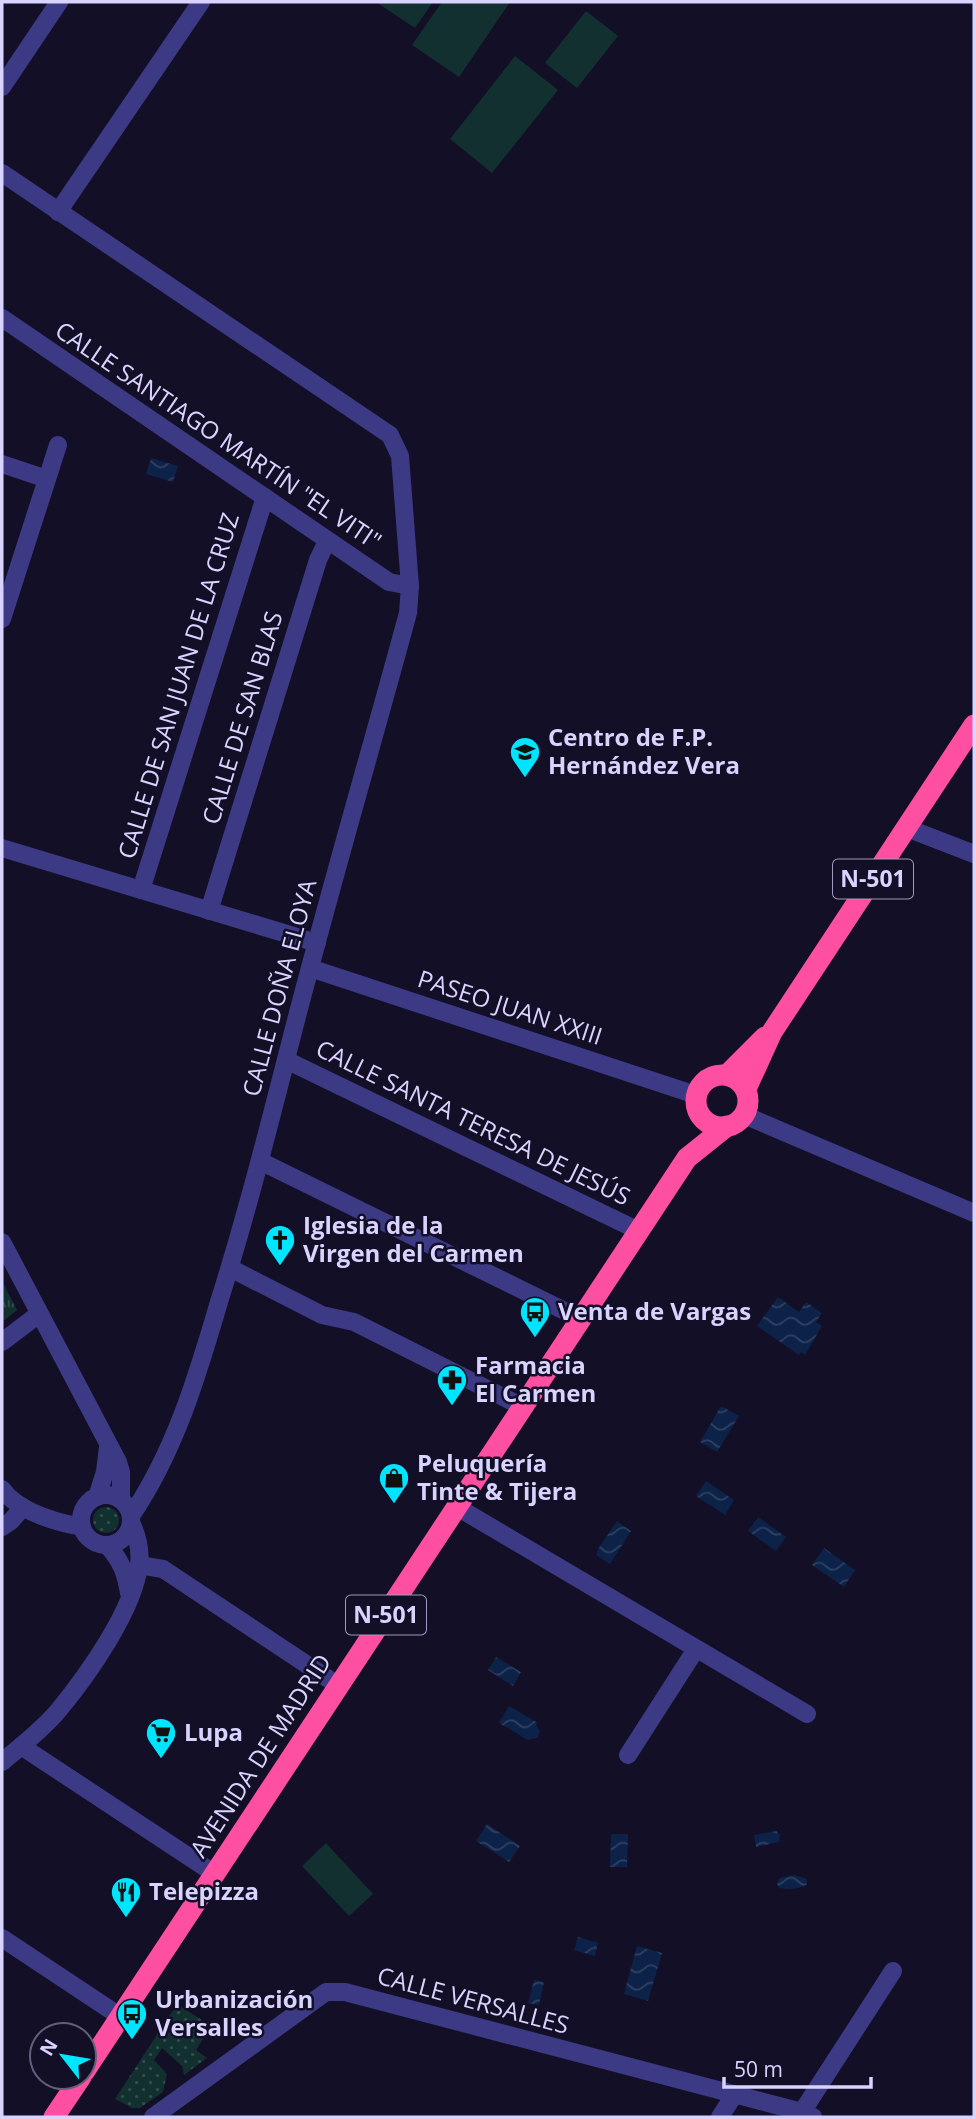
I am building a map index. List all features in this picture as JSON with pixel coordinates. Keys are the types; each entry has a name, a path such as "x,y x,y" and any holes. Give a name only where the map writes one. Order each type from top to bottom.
{"highway":[{"name":"N-501","path":"735,1121 748,1098 746,1089 772,1032 974,725"},
{"name":"N-501","path":"697,1103 707,1079 727,1074 772,1032"},
{"path":"727,1074 735,1077 746,1089"},
{"path":"697,1103 710,1124 735,1121"},
{"name":"AVENIDA DE MADRID","path":"690,1153 697,1103"},
{"name":"AVENIDA DE MADRID","path":"98,2051 690,1153 735,1121"},
{"path":"54,2117 72,2091"}],"street":[{"path":"2,87 59,2"},
{"path":"2,173 58,212 201,2"},
{"name":"CALLE DOÑA ELOYA","path":"58,212 390,435 400,456 410,586 408,613 230,1268 201,1364 168,1454 131,1519"},
{"name":"CALLE SANTIAGO MARTÍN \"EL VITI\"","path":"2,318 389,582 410,586"},
{"path":"2,619 58,445"},
{"path":"2,464 47,479"},
{"name":"CALLE DE SAN JUAN DE LA CRUZ","path":"141,890 265,497"},
{"name":"CALLE DE SAN BLAS","path":"209,911 318,560 327,541"},
{"path":"906,828 974,854"},
{"path":"2,848 317,943"},
{"name":"PASEO JUAN XXIII","path":"310,968 697,1103"},
{"name":"CALLE SANTA TERESA DE JESÚS","path":"286,1060 639,1231"},
{"path":"735,1121 974,1213"},
{"path":"260,1161 581,1320"},
{"path":"2,1242 118,1462 121,1472 121,1500"},
{"path":"230,1268 322,1315 355,1322 523,1407"},
{"path":"2,1342 39,1314"},
{"path":"108,1447 105,1472 97,1497 84,1509 82,1527 91,1540 107,1545 117,1556 126,1573 130,1597"},
{"path":"2,1489 23,1507 63,1523 82,1527"},
{"path":"2,1762 57,1713 107,1642 130,1597 139,1565 137,1535 129,1510 121,1500 109,1495 97,1497"},
{"path":"2,1527 23,1507"},
{"path":"457,1507 807,1714"},
{"path":"107,1545 124,1539 131,1519"},
{"path":"139,1565 163,1569 338,1686"},
{"path":"628,1755 696,1649"},
{"path":"21,1746 215,1874"},
{"path":"2,1938 121,2017"},
{"path":"807,2115 893,1971"},
{"name":"CALLE VERSALLES","path":"153,2117 326,1993 345,1992 807,2115"},
{"path":"720,2117 734,2095"}],"green space":[{"path":"376,2 433,2 415,28"},
{"path":"442,2 510,2 459,77 412,45"},
{"path":"586,11 618,36 577,88 545,63"},
{"path":"515,56 558,90 492,173 450,139"},
{"path":"2,1281 17,1310 2,1322"},
{"path":"106,1507 115,1511 119,1520 115,1529 106,1533 97,1529 93,1520 97,1511"},
{"path":"326,1843 373,1894 349,1916 302,1866"},
{"path":"177,2004 211,2026 196,2050 207,2058 184,2075 182,2066 162,2048 154,2060 167,2074 163,2092 140,2108 132,2108 115,2099"}],"water":[{"path":"151,458 178,466 173,482 146,474"},
{"path":"778,1297 799,1312 806,1302 822,1313 816,1322 822,1326 805,1355 801,1352 799,1355 757,1326"},
{"path":"721,1406 739,1416 717,1452 700,1442"},
{"path":"706,1481 734,1500 725,1515 696,1496"},
{"path":"758,1517 786,1537 776,1551 748,1531"},
{"path":"617,1521 631,1531 610,1564 596,1555"},
{"path":"824,1548 855,1570 844,1587 812,1565"},
{"path":"496,1657 521,1672 513,1686 488,1670"},
{"path":"509,1706 538,1723 538,1737 528,1740 499,1723"},
{"path":"487,1824 520,1846 509,1862 476,1841"},
{"path":"777,1831 780,1834 779,1842 756,1847 754,1835"},
{"path":"611,1834 628,1834 627,1867 610,1867"},
{"path":"794,1875 807,1879 807,1884 793,1889 778,1887 780,1878"},
{"path":"578,1937 598,1943 595,1956 574,1950"},
{"path":"637,1946 662,1953 648,2001 624,1994"},
{"path":"534,1980 544,1982 539,2005 528,2003"}],"place":[{"name":"Centro de F.P. Hernández Vera","path":"525,779"},
{"name":"Iglesia de la Virgen del Carmen","path":"280,1267"},
{"name":"Venta de Vargas","path":"535,1339"},
{"name":"Farmacia El Carmen","path":"452,1407"},
{"name":"Peluquería Tinte & Tijera","path":"394,1505"},
{"name":"Lupa","path":"161,1760"},
{"name":"Telepizza","path":"126,1919"},
{"name":"Urbanización Versalles","path":"132,2041"}]}
